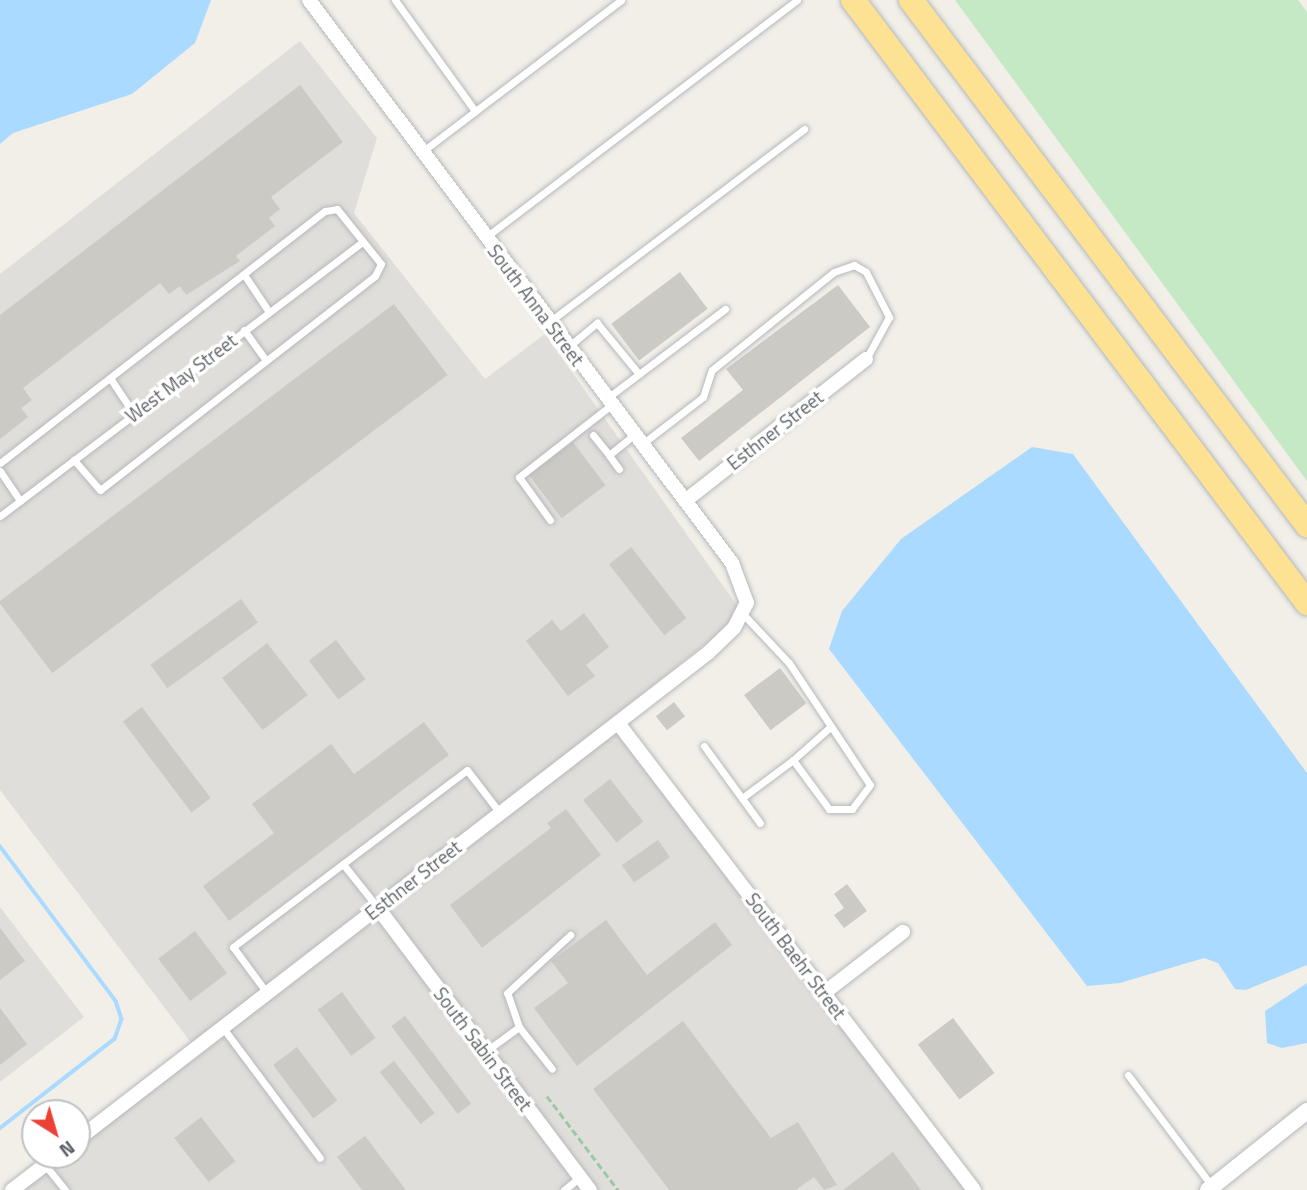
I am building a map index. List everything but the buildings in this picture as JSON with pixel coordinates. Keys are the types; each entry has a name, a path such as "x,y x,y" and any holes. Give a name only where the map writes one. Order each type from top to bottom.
{"highway":[{"path":"853,0 1307,603"},
{"path":"911,0 1307,525"}],"street":[{"name":"South Anna Street","path":"309,0 548,322 685,501 746,587 743,614"},
{"name":"Esthner Street","path":"685,501 866,359"},
{"name":"Esthner Street","path":"91,1129 708,653 743,614"},
{"name":"South Baehr Street","path":"618,723 974,1190"},
{"name":"South Sabin Street","path":"377,908 590,1190"},
{"path":"824,993 903,932"},
{"path":"1210,1188 1307,1111"},
{"path":"15,1189 40,1169"}],"lane":[{"path":"395,0 475,111"},
{"path":"422,151 621,0"},
{"path":"485,237 797,0"},
{"path":"548,322 804,128"},
{"path":"0,463 325,211 337,209 381,264 376,276 100,490 74,460"},
{"name":"West May Street","path":"0,516 363,241"},
{"path":"608,455 638,440 703,397 712,370 834,272 854,265 866,272 889,317 866,359"},
{"path":"244,276 269,312"},
{"path":"550,520 519,477 639,374 725,309"},
{"path":"567,347 597,323 639,374"},
{"path":"244,330 266,360"},
{"path":"110,378 134,414"},
{"path":"593,435 619,469"},
{"path":"0,471 20,501"},
{"path":"743,614 789,663 870,785 866,797 852,809 829,809 793,760"},
{"path":"742,798 793,760 829,727"},
{"path":"704,746 760,823"},
{"path":"267,993 233,947 467,770 500,813"},
{"path":"343,864 377,908"},
{"path":"552,1069 519,1027 507,993 570,935"},
{"path":"222,1027 320,1158"},
{"path":"485,1052 519,1027"},
{"path":"1128,1074 1210,1188"},
{"path":"48,1169 65,1190"},
{"path":"564,1190 580,1177"}],"path":[{"path":"547,1096 618,1190"}],"shaded area":[{"path":"300,41 377,138 354,213 485,379 545,334 743,614 266,992 618,723 971,1190 11,1190 39,1169 91,1169 91,1128 195,1048 0,790 0,274"},
{"path":"0,907 84,1017 0,1082"}],"green space":[{"path":"955,0 1298,0 1307,12 1307,481"}],"water":[{"path":"0,0 211,0 195,43 132,94 13,133 0,144"},
{"path":"1032,447 1073,454 1307,773 1307,965 1246,990 1235,989 1218,963 1204,958 1120,983 1087,986 829,649 842,611 901,539"},
{"path":"1307,983 1307,1043 1282,1048 1267,1043 1265,1011"}],"waterway":[{"path":"0,846 116,1001 122,1019 115,1039 0,1129"}]}
